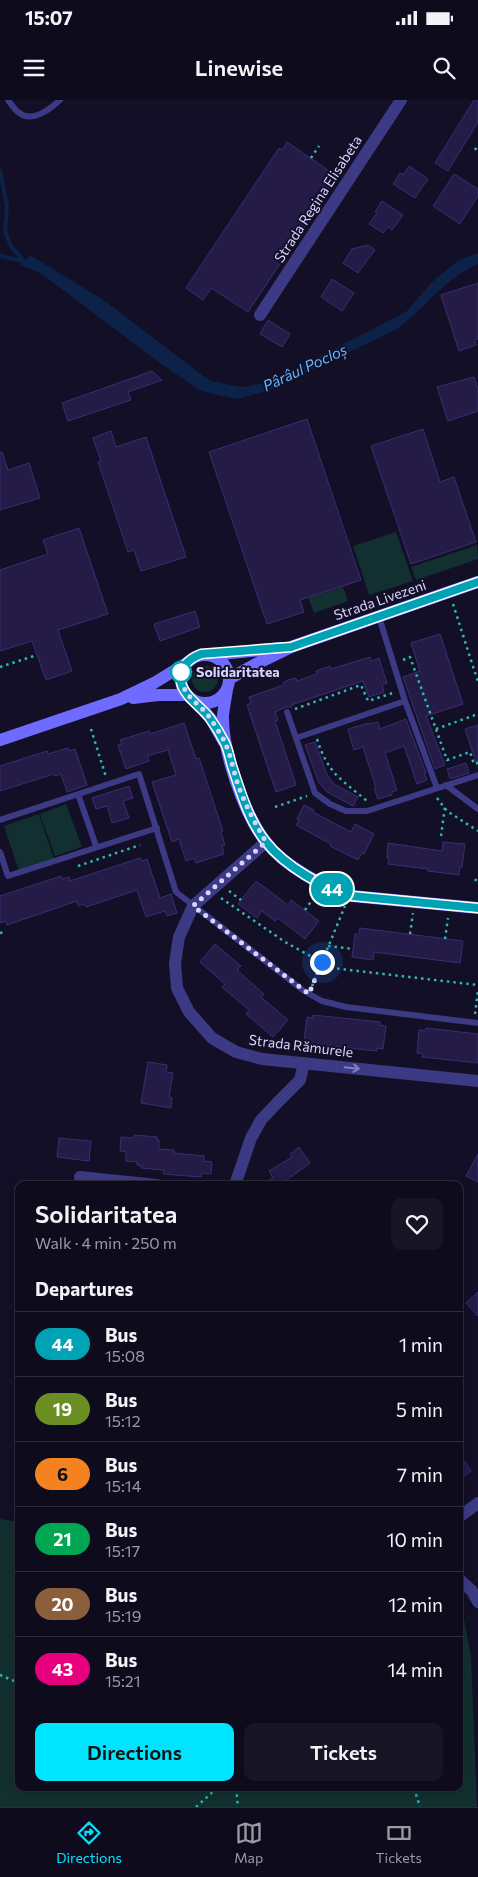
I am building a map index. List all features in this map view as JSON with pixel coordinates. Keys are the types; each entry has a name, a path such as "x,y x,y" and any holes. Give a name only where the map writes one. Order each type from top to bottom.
{"main road":[{"name":"Strada Livezeni","path":"228,684 254,665 291,647 478,582"},
{"name":"Strada Livezeni","path":"210,655 291,647"},
{"path":"0,740 121,699 154,684 192,658 201,654 210,655 225,664 228,684 223,715 226,744 247,808 266,842 288,862 310,877 332,889 350,895 478,908"},
{"path":"185,664 181,672 182,688 211,719 226,744"},
{"path":"121,699 158,694 191,698 204,703 214,701 222,696 228,684"}],"street":[{"name":"Strada Regina Elisabeta","path":"260,315 401,100"},
{"name":"Strada Rămurele","path":"266,842 193,906 179,937 175,963 177,988 189,1012 212,1038 236,1052 262,1059 478,1081"},
{"path":"236,1181 251,1138 261,1120 300,1080 304,1063"},
{"path":"80,1177 118,1181"},
{"path":"463,1513 478,1504"},
{"path":"463,1583 472,1591 478,1602"}],"lane":[{"path":"8,100 19,114 31,116 45,113 60,100"},
{"path":"379,617 434,789"},
{"path":"296,738 405,701"},
{"path":"287,712 315,793 330,804 346,811 367,812 478,775"},
{"path":"0,820 140,774 176,892 309,994 322,1001 346,1007 476,1023"},
{"path":"446,785 478,810"},
{"path":"78,794 96,846"},
{"path":"0,852 8,876 96,846 157,828"}],"path":[{"path":"475,150 478,145"},
{"path":"311,158 319,146"},
{"path":"453,604 478,682"},
{"path":"0,667 37,655"},
{"path":"399,662 410,657 447,760 470,752 474,764 478,763"},
{"path":"436,729 478,714"},
{"path":"90,729 108,784"},
{"path":"317,734 317,740 327,764 341,782 369,802"},
{"path":"434,789 444,808 478,831"},
{"path":"275,807 310,794"},
{"path":"441,836 444,808"},
{"path":"78,866 146,843"},
{"path":"475,881 478,877"},
{"path":"226,888 241,900"},
{"path":"304,910 319,891"},
{"path":"218,896 285,942 332,968 478,985"},
{"path":"309,994 347,900"},
{"path":"410,934 413,913"},
{"path":"445,939 448,917"},
{"path":"0,933 6,932"},
{"path":"328,946 353,949"},
{"path":"476,1023 478,990"},
{"path":"0,1674 15,1681"},
{"path":"196,1807 214,1791"},
{"path":"236,1791 238,1807"},
{"path":"415,1791 420,1807"}],"green space":[{"path":"396,532 413,581 369,595 353,546"},
{"path":"477,545 478,559 416,580 411,567"},
{"path":"343,587 348,601 314,613 308,598"},
{"path":"205,666 215,669 218,679 215,689 205,692 195,689 192,679 195,669"},
{"path":"66,804 82,847 55,856 40,814"},
{"path":"39,814 54,859 19,871 4,826"},
{"path":"0,1519 15,1521 15,1791 463,1791 463,1613 471,1657 477,1807 0,1807"}],"water":[{"name":"Pârâul Pocloș","path":"478,253 478,264 445,285 397,329 268,391 237,399 201,391 160,363 42,274 21,265 30,255 105,301 210,381 242,387 270,382 407,311 431,283 459,260"}],"building":[{"path":"474,100 478,100 478,122 448,171 435,163"},
{"path":"287,142 335,175 330,182 333,184 248,312 211,288 203,300 186,288 279,148 282,150"},
{"path":"409,166 428,179 415,198 393,184 400,173 403,175"},
{"path":"454,174 478,189 478,196 460,224 433,206"},
{"path":"382,201 403,215 392,230 388,227 383,233 369,224 377,213 375,212"},
{"path":"368,245 375,250 358,273 343,263 352,249"},
{"path":"332,279 354,293 342,311 321,297"},
{"path":"478,283 478,339 475,340 476,345 459,351 441,295"},
{"path":"268,320 290,334 282,347 260,334"},
{"path":"152,371 162,380 128,392 131,400 68,421 62,403"},
{"path":"474,377 478,389 478,411 448,421 437,387"},
{"path":"307,419 361,580 300,600 304,612 267,624 209,452"},
{"path":"423,429 440,482 454,477 476,542 411,564 371,446"},
{"path":"111,431 116,447 146,437 186,557 141,571 134,550 128,552 98,462 101,461 93,438"},
{"path":"0,452 2,452 8,470 29,463 40,498 0,510"},
{"path":"79,528 108,614 58,630 72,671 46,680 32,641 0,651 0,570 48,554 43,540"},
{"path":"195,611 200,627 160,641 154,624"},
{"path":"440,634 463,704 426,716 445,765 435,769 403,677 420,671 411,643"},
{"path":"370,657 371,661 379,658 387,683 382,685 384,692 369,697 363,681 275,712 278,720 275,721 296,785 276,792 247,705 251,703 249,697 284,685 283,683 288,680 296,678 297,681 317,674 316,671 330,666 331,669"},
{"path":"406,719 427,780 417,784 404,746 385,753 397,790 392,792 392,795 378,799 363,747 354,750 348,729 378,722 380,729"},
{"path":"184,723 196,759 199,758 223,831 221,832 225,845 222,846 224,854 196,863 194,858 186,861 179,839 172,842 152,782 176,775 168,750 147,756 149,761 126,769 118,745 122,744 120,740 149,731 150,734"},
{"path":"478,725 478,762 476,762 465,729"},
{"path":"315,742 327,775 334,784 358,797 353,806 327,792 317,780 318,778 305,745"},
{"path":"68,748 69,751 75,749 87,785 67,792 61,774 55,776 54,774 0,791 0,766 47,751 48,754"},
{"path":"466,763 469,773 450,779 447,769"},
{"path":"129,786 133,798 123,801 129,818 112,823 107,806 96,809 92,798"},
{"path":"304,805 314,810 313,812 351,832 355,824 374,834 364,854 362,853 358,860 330,846 331,844 296,825"},
{"path":"443,842 465,844 459,875 388,864 388,843 442,851"},
{"path":"140,858 141,861 147,859 160,898 171,894 177,913 167,916 165,911 146,917 137,890 86,907 84,904 78,906 77,901 7,925 6,921 0,923 0,896 61,876 62,879 69,877 70,881"},
{"path":"256,881 288,905 291,900 319,921 305,939 278,918 275,921 262,911 257,918 238,904"},
{"path":"360,928 463,941 460,963 374,952 373,960 352,957 355,934 359,934"},
{"path":"215,944 241,966 237,970 264,994 261,997 288,1020 273,1037 246,1014 249,1010 222,987 225,984 200,962"},
{"path":"313,1015 380,1022 380,1025 386,1026 383,1049 377,1048 377,1051 310,1044 310,1041 304,1040 307,1017 313,1018"},
{"path":"426,1028 478,1034 478,1063 422,1057 423,1054 417,1053 419,1030 425,1031"},
{"path":"148,1062 167,1065 166,1072 173,1073 169,1097 172,1098 171,1108 141,1103"},
{"path":"134,1135 157,1137 159,1149 174,1150 174,1153 204,1156 204,1161 212,1162 211,1174 202,1173 201,1177 163,1174 164,1170 141,1168 142,1166 137,1165 137,1162 126,1161 126,1152 120,1151 121,1137 134,1138"},
{"path":"59,1138 91,1141 89,1161 57,1157"},
{"path":"299,1147 310,1163 285,1181 268,1181 273,1178 269,1171 292,1157 290,1154"},
{"path":"478,1154 478,1182 466,1176"},
{"path":"478,1292 478,1316 466,1303"},
{"path":"463,1459 471,1471 463,1477"}],"waterway":[{"path":"0,171 7,206 5,231 11,246 23,260"},
{"path":"0,256 27,262"}],"bus line":[{"name":"44","path":"478,582 291,647 210,655 201,654 185,664 180,680 182,688 187,695 211,719 226,744 240,790 251,816 266,842 288,862 332,889 352,896 478,908"}],"place":[{"name":"Solidaritatea","path":"181,672"}],"route":[{"path":"181,672 182,688 211,719 226,744 240,790 251,816 266,842 193,906 309,994 322,962"}]}
